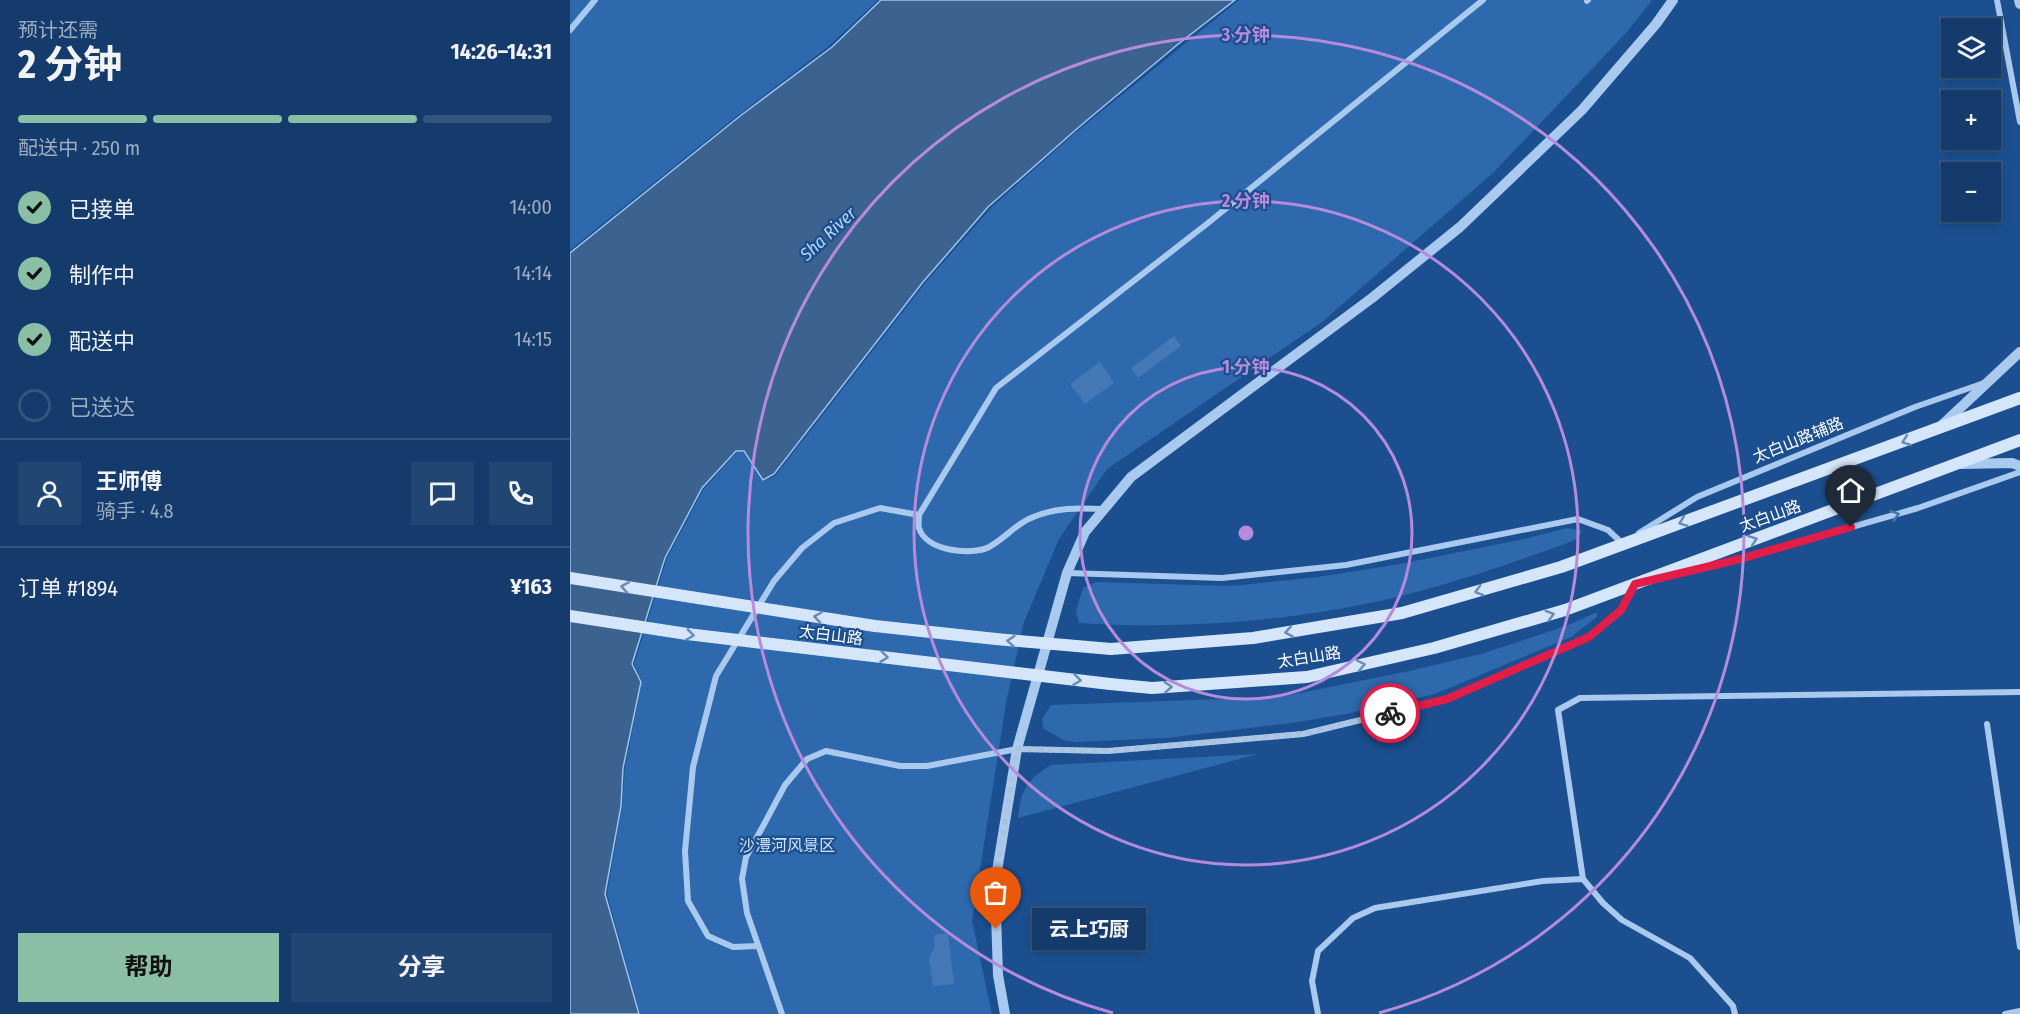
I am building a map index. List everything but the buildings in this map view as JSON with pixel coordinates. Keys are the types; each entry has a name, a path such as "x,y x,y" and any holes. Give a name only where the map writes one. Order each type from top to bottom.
{"main road":[{"name":"太白山路","path":"570,578 875,626 996,639 1112,649 1253,638 1402,613 1561,567 2020,399"},
{"name":"太白山路","path":"570,616 687,634 1152,688 1307,676 1434,648 1565,610 2020,440"}],"street":[{"path":"570,30 595,0"},
{"path":"1104,510 1065,508 1030,518 988,548 964,552 937,547 923,535 918,527 920,515 996,388 1208,222 1483,0"},
{"path":"1005,1014 998,975 995,883 1017,749 1067,573 1085,532 1131,477 1372,298 1460,227 1582,110 1656,24 1673,0"},
{"path":"1997,0 2020,122"},
{"path":"1937,430 1993,380 2020,352"},
{"name":"太白山路辅路","path":"1623,544 1697,497 1915,407 1993,380"},
{"path":"1954,464 2012,463 2020,466"},
{"path":"782,1014 747,913 742,879 746,857 785,786 807,759 826,752 900,766 927,766 1017,749 1108,751 1303,734 1447,699 1589,637 1621,610 1635,584 1740,559 1918,508 2020,471"},
{"path":"758,946 733,947 708,936 688,901 685,851 693,767 716,676 774,581 802,549 834,523 880,508 920,515"},
{"path":"1067,573 1222,579 1346,565 1578,519 1608,531 1623,544"},
{"path":"1735,1014 1733,1006 1690,958 1622,920 1603,903 1583,879 1558,710 1580,698 2020,692"},
{"path":"1987,724 2020,947"},
{"path":"1318,1014 1312,981 1318,951 1353,918 1387,906 1543,881 1583,879"},
{"path":"2005,1014 2020,1011"}],"green space":[{"path":"570,0 878,0 829,46 737,116 570,250"},
{"name":"沙澧河风景区","path":"1239,0 1652,0 1627,32 1494,172 1322,322 1107,469 1059,539 1024,622 1006,703 972,921 992,1014 640,1014 607,894 622,806 625,767 642,682 634,664 667,558 703,490 737,452 743,452 763,481 775,476 926,282 992,207 1075,133"},
{"path":"1567,528 1582,531 1576,539 1565,544 1468,577 1409,594 1328,611 1203,624 1120,625 1079,623 1076,611 1083,588 1096,582 1231,586 1318,577 1400,564"},
{"path":"1597,612 1597,617 1571,637 1435,694 1346,714 1167,738 1075,742 1063,740 1043,728 1042,719 1051,705 1280,697 1481,654 1566,626"},
{"path":"1258,754 1018,818 1023,792 1036,776 1051,765"}],"water":[{"name":"Sha River","path":"881,0 1235,0 1079,127 988,207 923,282 774,474 763,480 744,451 736,451 702,488 665,558 632,664 641,682 623,768 621,806 605,894 639,1014 570,1014 570,253 740,116 832,47"}],"way so far":[{"path":"996,929 995,883 1017,749 1108,751 1303,734 1390,713"}],"place":[{"name":"云上巧厨","path":"996,929"}],"route":[{"path":"1390,713 1447,699 1589,637 1621,610 1635,584 1740,559 1851,527"}]}
